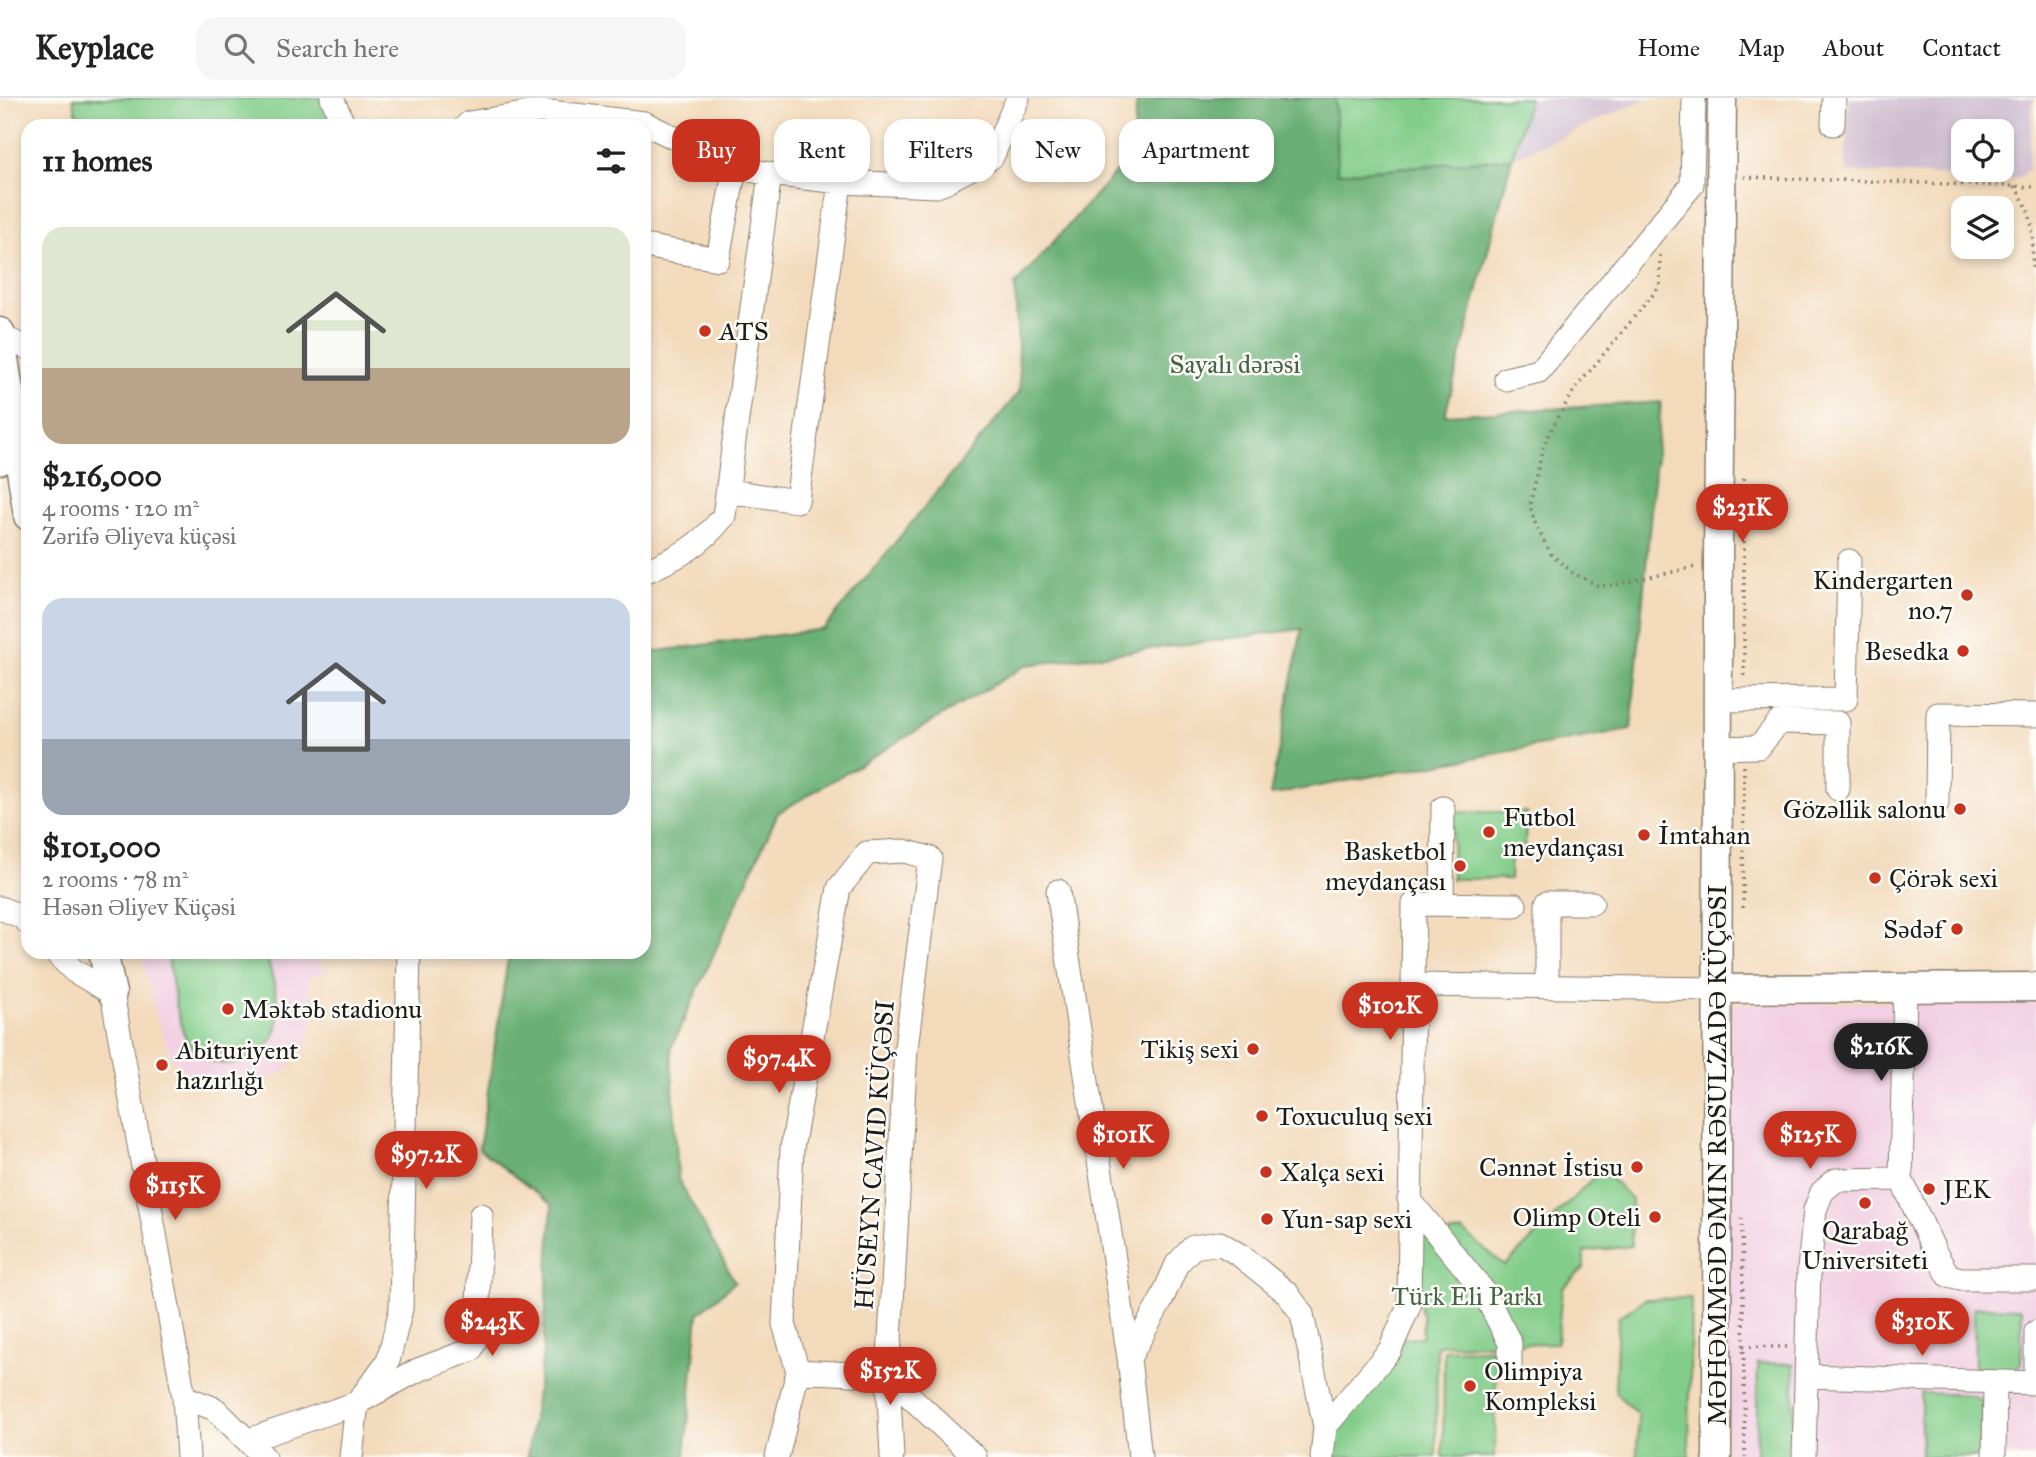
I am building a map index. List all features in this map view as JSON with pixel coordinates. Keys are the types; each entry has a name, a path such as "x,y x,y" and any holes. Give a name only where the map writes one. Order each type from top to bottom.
{"main road":[{"name":"MƏHƏMMƏD ƏMIN RƏSULZADƏ KÜÇƏSI","path":"1717,1457 1718,989 1731,748 1731,699 1718,561 1736,173 1721,98"},
{"path":"0,335 7,431 21,487"},
{"path":"105,959 112,993"},
{"path":"1718,989 2036,987"}],"street":[{"path":"332,98 341,119"},
{"path":"728,491 797,501 839,182 937,187 992,158 1018,98"},
{"path":"1506,379 1539,371 1692,185 1694,98"},
{"path":"1833,124 1834,98"},
{"path":"493,119 541,111 610,119"},
{"path":"651,126 672,137"},
{"path":"760,172 774,174"},
{"path":"651,569 684,554 709,535 724,516 771,174"},
{"path":"651,247 718,259 732,182"},
{"path":"0,335 21,345"},
{"path":"1731,699 1846,699 1849,561"},
{"path":"1937,803 1938,714 2036,715"},
{"path":"1731,748 1759,747 1779,722 1838,723 1838,789"},
{"path":"1441,904 1443,808"},
{"name":"HÜSEYN CAVID KÜÇƏSI","path":"798,1371 784,1324 792,1148 839,888 867,853 904,850 930,858 906,1048 888,1376 892,1457"},
{"path":"1058,891 1129,1358 1140,1457"},
{"path":"1547,986 1547,904 1591,903"},
{"path":"1325,1427 1390,1350 1409,1306 1414,904 1515,905"},
{"path":"0,908 21,917"},
{"path":"62,959 74,971 112,993 184,1398 188,1457"},
{"path":"351,1457 357,1403 388,1361 401,1309 409,959"},
{"path":"1413,985 1718,989"},
{"path":"1905,987 1901,1179 1949,1276 1961,1279 2036,1279"},
{"path":"1804,1457 1809,1270 1818,1200 1827,1185 1836,1180 1901,1179"},
{"path":"1409,1199 1482,1289 1510,1343 1510,1368"},
{"path":"248,1440 357,1403 418,1370 471,1350 477,1336 481,1215"},
{"path":"1129,1358 1161,1301 1177,1264 1193,1247 1220,1243 1241,1256 1287,1293 1302,1314 1325,1427 1322,1457"},
{"path":"1806,1376 2036,1383 2036,1332"},
{"path":"777,1457 798,1371 888,1376 975,1457"},
{"path":"1994,1457 1995,1383"},
{"path":"184,1398 215,1409 264,1457"}],"path":[{"path":"1736,173 2036,187"},
{"path":"2014,186 2028,207 2034,226 2032,269"},
{"path":"1660,225 1660,286 1575,389 1558,417 1543,447 1531,506 1536,526 1552,554 1573,573 1598,586 1660,577 1718,561"},
{"path":"1731,699 1744,466"},
{"path":"1731,748 1743,909"},
{"path":"1742,1212 1745,1457"},
{"path":"1743,1346 1807,1347"}],"shaded area":[{"path":"1529,98 1648,98 1512,158"},
{"path":"1849,98 2033,98 2028,169 2019,178 2014,178 2014,119 1951,119 1951,176 1845,172"},
{"path":"143,959 315,959 328,972 308,977 313,999 313,1021 307,1046 286,1070 255,1087 217,1091 192,1078 170,1056 156,1015"},
{"path":"2036,1001 2036,1457 1728,1457 1730,1004"}],"green space":[{"path":"73,98 330,98 338,119 78,119"},
{"name":"Sayalı dərəsi","path":"1137,98 1335,98 1337,173 1512,158 1445,415 1661,402 1631,729 1270,795 1302,629 1027,665 778,813 671,1048 678,1179 735,1282 698,1314 685,1457 527,1457 543,1353 552,1205 479,1149 508,959 651,959 651,652 824,629 1020,391 1015,285 1119,169 1119,182 1274,182 1274,119 1135,119"},
{"path":"1335,98 1529,98 1512,158 1337,173"},
{"name":"Futbol meydançası","path":"1453,812 1526,812 1525,854 1511,854 1510,879 1452,879"},
{"name":"Məktəb stadionu","path":"168,959 268,959 278,1009 277,1027 271,1041 262,1051 250,1059 223,1064 198,1053 188,1042 180,1023"},
{"name":"Türk Eli Parkı","path":"1602,1169 1632,1200 1631,1246 1584,1252 1584,1268 1562,1289 1557,1343 1437,1345 1436,1457 1326,1457 1346,1409 1403,1338 1422,1337 1423,1317 1414,1282 1414,1243 1422,1236 1463,1231 1505,1266"},
{"name":"Türk Eli Parkı","path":"1691,1298 1689,1457 1637,1457 1638,1415 1615,1392 1618,1318 1645,1299"},
{"path":"1974,1307 2019,1308 2022,1311 2021,1363 2016,1369 1975,1369"},
{"name":"Olimpiya Kompleksi","path":"1496,1349 1495,1457 1443,1457 1444,1350"},
{"path":"1758,1363 1794,1364 1793,1457 1756,1457"},
{"path":"1921,1393 1973,1395 1982,1401 1979,1457 1921,1457"}],"place":[{"name":"ATS","path":"705,331"},
{"name":"Kindergarten no.7","path":"1967,595"},
{"name":"Besedka","path":"1963,651"},
{"name":"Gözəllik salonu","path":"1960,809"},
{"name":"Futbol meydançası","path":"1489,832"},
{"name":"İmtahan","path":"1644,835"},
{"name":"Basketbol meydançası","path":"1460,866"},
{"name":"Çörək sexi","path":"1875,878"},
{"name":"Sədəf","path":"1957,929"},
{"name":"Məktəb stadionu","path":"228,1009"},
{"name":"Tikiş sexi","path":"1253,1049"},
{"name":"Abituriyent hazırlığı","path":"162,1065"},
{"name":"Toxuculuq sexi","path":"1262,1116"},
{"name":"Cənnət İstisu","path":"1637,1167"},
{"name":"Xalça sexi","path":"1266,1172"},
{"name":"JEK","path":"1929,1189"},
{"name":"Qarabağ Universiteti","path":"1865,1203"},
{"name":"Olimp Oteli","path":"1655,1217"},
{"name":"Yun-sap sexi","path":"1267,1219"},
{"name":"Olimpiya Kompleksi","path":"1470,1386"}]}
